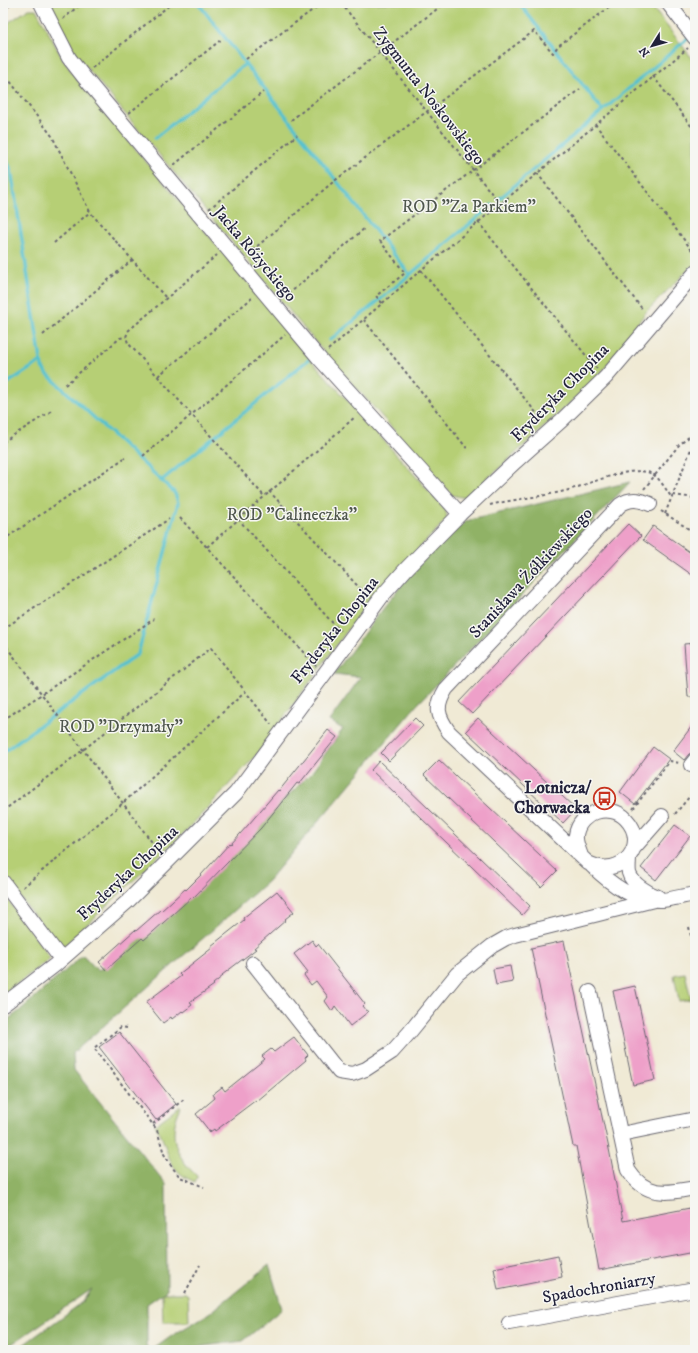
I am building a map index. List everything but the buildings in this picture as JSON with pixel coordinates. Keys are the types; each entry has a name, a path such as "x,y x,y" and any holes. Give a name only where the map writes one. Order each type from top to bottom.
{"street":[{"name":"Jacka Różyckiego","path":"41,3 70,58 83,76 319,358 464,511"},
{"path":"668,3 695,38"},
{"name":"Fryderyka Chopina","path":"3,1005 61,959 126,902 236,793 382,596 406,569 464,511 606,377 695,273"},
{"path":"636,499 650,504"},
{"name":"Stanisława Żółkiewskiego","path":"585,860 449,732 443,724 438,709 441,698 446,689 620,505 626,500 636,499"},
{"path":"605,810 615,811 626,818 634,831 635,841 631,853 629,873 634,882 659,900 634,896 623,892 585,860 576,844 576,835 578,829 587,816 592,813 605,810"},
{"path":"585,860 597,867 605,869 623,863 669,815"},
{"path":"3,882 61,959"},
{"path":"253,963 340,1072 352,1074 366,1069 392,1052 457,974 497,943 515,935 659,900 695,894"},
{"path":"590,992 628,1170 643,1186 655,1192 674,1192 695,1188"},
{"path":"621,1134 695,1119"},
{"name":"Spadochroniarzy","path":"509,1323 695,1289"}],"path":[{"path":"3,10 13,3"},
{"path":"64,19 82,3"},
{"path":"89,70 172,3"},
{"path":"246,59 322,3"},
{"name":"Zygmunta Noskowskiego","path":"340,3 500,204"},
{"path":"291,120 445,3"},
{"path":"244,257 333,182 340,179 534,30 553,53 558,46 615,3"},
{"path":"126,116 222,39"},
{"path":"325,353 364,320 381,302 686,50"},
{"path":"3,72 58,145 90,212 166,298"},
{"path":"654,76 695,131"},
{"path":"381,302 376,296 404,273 380,241 580,89"},
{"path":"170,168 262,92"},
{"path":"595,124 695,254"},
{"path":"206,211 297,135"},
{"path":"537,173 643,310"},
{"path":"54,243 90,212"},
{"path":"478,222 595,366"},
{"path":"281,301 365,228"},
{"path":"222,252 128,331 126,337 128,343 264,496"},
{"path":"43,335 132,260"},
{"path":"421,270 546,425"},
{"path":"158,376 257,294"},
{"path":"364,320 470,451"},
{"path":"142,456 288,332"},
{"path":"65,385 120,338 126,337"},
{"path":"3,442 53,410"},
{"path":"207,547 359,413"},
{"path":"636,499 679,445 695,432"},
{"path":"665,514 695,439"},
{"path":"691,450 695,454"},
{"path":"3,540 126,457"},
{"path":"464,511 511,500 563,491 592,483 616,474 642,470 655,475 672,496 695,498"},
{"path":"269,492 370,599"},
{"path":"650,504 695,533"},
{"path":"180,518 317,667"},
{"path":"3,629 169,519"},
{"path":"238,519 342,633"},
{"path":"3,720 154,619"},
{"path":"3,642 161,854"},
{"path":"3,811 212,648 273,727"},
{"path":"22,888 123,803 243,694"},
{"path":"626,818 670,761 693,763"},
{"path":"669,815 695,790"},
{"path":"689,926 695,954"},
{"path":"127,1028 121,1027 94,1048 157,1130 164,1154 172,1167 180,1177 204,1187"},
{"path":"153,1124 184,1100"},
{"path":"184,1293 200,1265"}],"green space":[{"name":"ROD \"Za Parkiem\"","path":"49,3 649,3 695,62 695,263 646,312 601,373 572,401 467,497 452,495 318,345 77,56"},
{"path":"29,9 36,9 63,60 82,86 251,286 313,362 446,511 447,519 365,606 258,753 187,830 63,947 60,948 3,876 3,26"},
{"path":"630,482 416,706 268,881 73,1053 74,1070 166,1184 167,1290 147,1304 147,1350 16,1350 83,1302 92,1289 3,1350 3,1023 18,1012 83,955 98,971 223,860 312,772 343,729 329,721 361,677 334,674 382,609 417,566 466,521"},
{"path":"3,893 50,958 3,995"},
{"path":"685,973 691,999 679,1001 674,975"},
{"path":"180,1106 181,1107 174,1126 174,1135 183,1161 197,1176 195,1182 185,1177 172,1164 164,1142 155,1125"},
{"path":"269,1265 282,1309 243,1341 173,1350 152,1350 173,1335 210,1313"},
{"path":"162,1293 185,1293 188,1295 189,1322 163,1322"}],"waterway":[{"path":"198,3 410,275"},
{"path":"519,3 603,111"},
{"path":"499,199 687,39"},
{"path":"155,138 245,64"},
{"path":"3,157 6,159 11,170 42,367 46,373 174,492 178,503 138,654 3,752"},
{"path":"330,340 492,205"},
{"path":"161,481 308,360"},
{"path":"3,386 40,362"}],"place":[{"name":"Lotnicza/ Chorwacka","path":"605,798"}],"park label":[{"name":"ROD \"Calineczka\"","path":"292,515"},
{"name":"ROD \"Drzymały\"","path":"121,727"}]}
